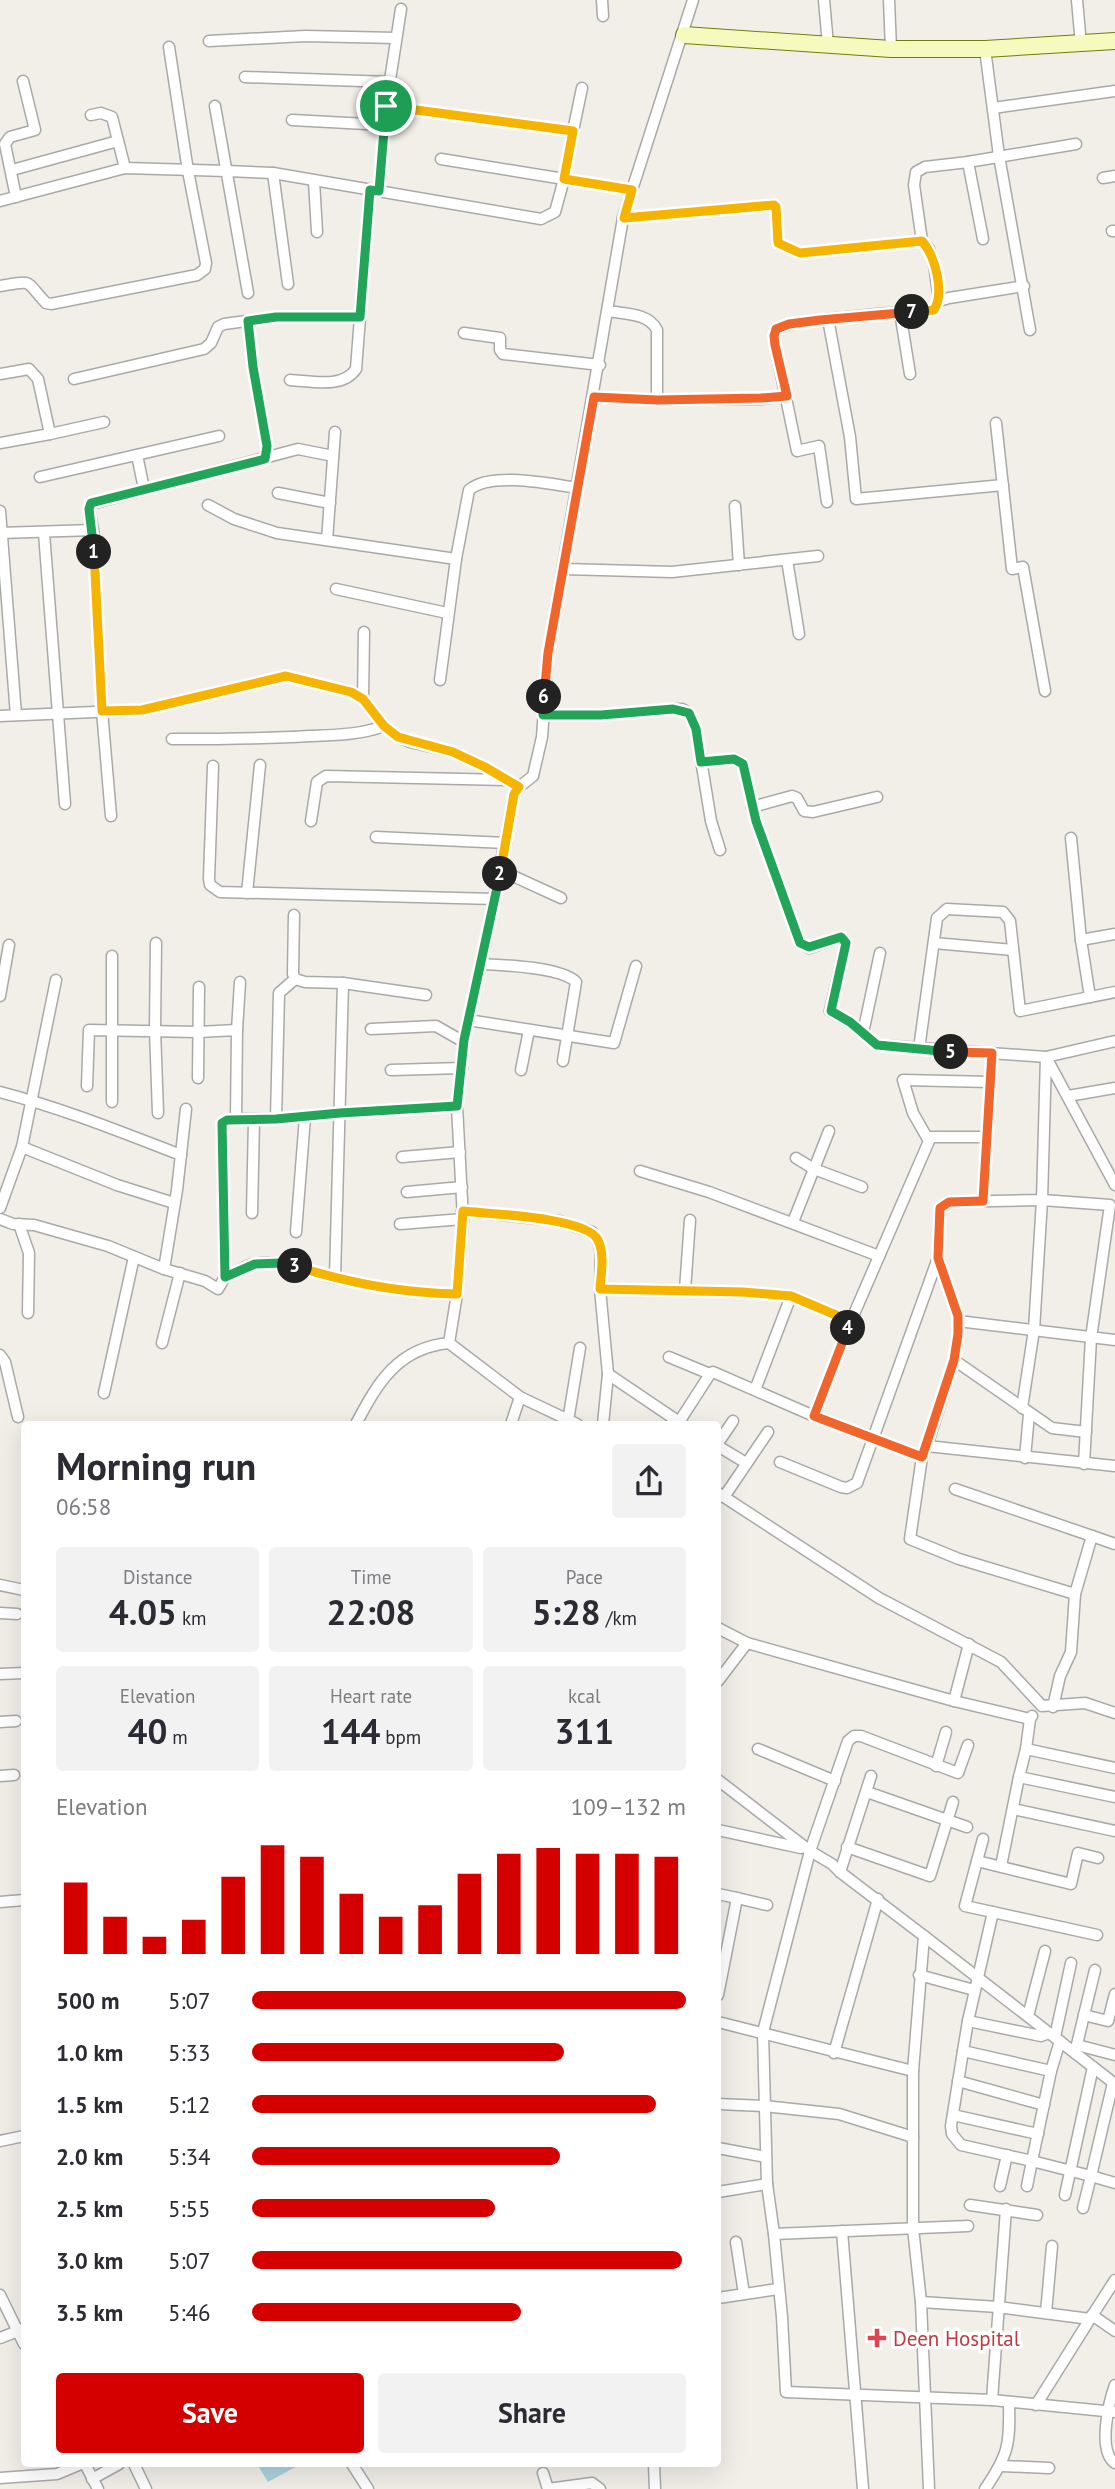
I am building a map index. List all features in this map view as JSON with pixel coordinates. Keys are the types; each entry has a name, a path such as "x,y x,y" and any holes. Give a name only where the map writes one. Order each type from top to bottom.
{"street":[{"path":"602,0 603,16"},
{"path":"449,1343 457,1294 463,1215 457,1106 464,1042 495,899 514,794 533,776 542,737 548,653 624,218 693,0"},
{"path":"824,0 828,45"},
{"path":"889,0 891,49"},
{"path":"1077,0 1081,45"},
{"path":"290,380 339,382 351,376 356,369 375,190 401,9"},
{"path":"684,35 891,49 1081,45 1115,41"},
{"path":"209,41 305,36 396,38"},
{"path":"0,286 27,282 51,304 202,273 206,263 188,171 169,47"},
{"path":"985,48 999,156 1030,330"},
{"path":"245,77 390,82"},
{"path":"16,197 5,144 7,140 35,130 23,80"},
{"path":"0,201 125,168 227,171 273,173 541,219 555,212 582,88"},
{"path":"993,108 1115,91"},
{"path":"215,106 248,293"},
{"path":"386,106 573,131"},
{"path":"91,116 101,113 112,117 125,168"},
{"path":"292,120 385,125"},
{"path":"12,170 118,141"},
{"path":"827,502 819,446 797,451 775,345 776,329 789,324 828,319 934,310 939,301 934,264 929,249 922,241 914,185 916,172 925,167 1076,144"},
{"path":"441,159 632,190"},
{"path":"968,162 984,239"},
{"path":"273,173 288,284"},
{"path":"1103,178 1115,176"},
{"path":"314,181 317,232"},
{"path":"624,218 774,205 778,243 800,253 922,241"},
{"path":"939,301 1024,286"},
{"path":"608,311 646,318 655,325 657,400"},
{"path":"900,312 910,374"},
{"path":"74,379 204,349 211,343 218,327 276,317 360,317"},
{"path":"828,319 849,438 856,499 1003,485"},
{"path":"248,321 267,446 265,459"},
{"path":"464,333 500,338 500,353 503,354 600,365"},
{"path":"0,374 29,369 34,372 38,379 50,434"},
{"path":"594,397 657,400 787,396"},
{"path":"0,443 104,422"},
{"path":"996,422 1012,569 1023,567 1045,691"},
{"path":"327,540 335,432"},
{"path":"40,477 219,436"},
{"path":"111,817 102,711 93,530 89,509 91,503 298,449 333,456"},
{"path":"136,456 144,489"},
{"path":"440,680 447,613 470,490 475,485 497,481 523,481 577,488"},
{"path":"278,493 330,503"},
{"path":"208,505 234,519 266,530 456,559"},
{"path":"735,506 739,565"},
{"path":"0,511 16,715"},
{"path":"1,533 93,530"},
{"path":"44,533 65,804"},
{"path":"564,569 659,572 818,556"},
{"path":"787,560 799,634"},
{"path":"336,589 447,613"},
{"path":"363,699 364,632"},
{"path":"0,716 142,710 286,676 338,688 363,699 384,726 398,737 453,752 519,787"},
{"path":"543,715 601,715 682,709 689,713 696,729 711,821 720,850"},
{"path":"172,739 255,739 352,734 384,726"},
{"path":"701,762 740,760 746,770 751,807 800,943 809,947 837,938 844,939 846,948 831,1011 877,1045 1046,1057 1115,1041"},
{"path":"247,893 260,765"},
{"path":"213,766 209,879 210,885 220,892 495,899"},
{"path":"312,821 317,782 326,776 508,780"},
{"path":"751,807 795,796 804,811 813,812 877,797"},
{"path":"376,837 506,843"},
{"path":"1070,838 1090,997"},
{"path":"500,870 561,898"},
{"path":"919,1049 937,918 947,909 1003,912 1010,921 1020,1011 1115,992"},
{"path":"294,915 295,979"},
{"path":"1081,940 1115,934"},
{"path":"156,943 158,1113"},
{"path":"934,943 1013,950"},
{"path":"0,996 9,945"},
{"path":"863,1034 880,953"},
{"path":"112,956 112,1102"},
{"path":"481,964 524,966 573,978 576,986 563,1060"},
{"path":"468,1020 614,1043 636,966"},
{"path":"295,979 426,995"},
{"path":"276,1119 279,993 295,979"},
{"path":"0,1208 22,1147 56,980"},
{"path":"236,1119 240,982"},
{"path":"335,1278 343,983"},
{"path":"198,1078 199,987"},
{"path":"371,1029 436,1026 464,1042"},
{"path":"87,1086 88,1032 237,1030"},
{"path":"521,1070 529,1030"},
{"path":"983,1201 992,1053"},
{"path":"1046,1057 1115,1185"},
{"path":"1026,1458 1026,1411 1042,1200 1046,1057"},
{"path":"391,1070 461,1068"},
{"path":"814,1416 850,1321 929,1141 913,1113 904,1080 990,1082"},
{"path":"1068,1096 1115,1088"},
{"path":"0,1091 31,1099 181,1155"},
{"path":"0,1219 84,1239 164,1269 205,1281 218,1289 225,1277 222,1123 236,1119 276,1119 457,1106"},
{"path":"164,1269 186,1109"},
{"path":"296,1232 305,1117"},
{"path":"252,1213 254,1120"},
{"path":"793,1222 829,1131"},
{"path":"927,1137 987,1138"},
{"path":"22,1147 117,1185 174,1203"},
{"path":"402,1157 460,1152"},
{"path":"796,1158 814,1169 862,1187"},
{"path":"640,1171 709,1192 879,1256"},
{"path":"407,1192 462,1187"},
{"path":"780,1462 847,1488 857,1483 938,1258 940,1208 949,1202 1042,1200 1110,1205 1091,1338 1084,1464"},
{"path":"400,1224 463,1215 559,1221 592,1232 598,1240 601,1253 600,1289 608,1374 603,1421"},
{"path":"685,1290 690,1220"},
{"path":"19,1224 29,1253 28,1313"},
{"path":"104,1392 134,1257"},
{"path":"938,1258 958,1321 954,1360 922,1457 911,1539 959,1559 1075,1594"},
{"path":"225,1277 255,1264 281,1263 335,1278 416,1292 457,1294"},
{"path":"162,1343 180,1273"},
{"path":"600,1289 685,1290 791,1296 850,1321"},
{"path":"755,1390 791,1296"},
{"path":"958,1321 1115,1340"},
{"path":"358,1421 384,1379 402,1360 414,1351 430,1345 449,1343 520,1397 569,1421"},
{"path":"573,1421 580,1348"},
{"path":"0,1355 5,1362 18,1417"},
{"path":"669,1357 710,1374 713,1372 814,1416 922,1457"},
{"path":"954,1360 1052,1428 1086,1432"},
{"path":"608,1374 678,1421"},
{"path":"682,1421 710,1374"},
{"path":"512,1421 520,1397"},
{"path":"721,1440 733,1421"},
{"path":"768,1432 721,1495 879,1598 1001,1662 1047,1707"},
{"path":"927,1446 1115,1466"},
{"path":"721,1447 746,1463"},
{"path":"955,1489 1115,1544"},
{"path":"1047,1707 1071,1652 1075,1594 1092,1536"},
{"path":"0,1585 21,1589"},
{"path":"0,1613 17,1614"},
{"path":"721,1630 747,1643 954,1701 1030,1719"},
{"path":"721,1677 747,1643"},
{"path":"954,1701 969,1644"},
{"path":"0,1674 21,1673"},
{"path":"1001,1866 1030,1719 1047,1707 1085,1703 1115,1713"},
{"path":"0,1722 16,1721"},
{"path":"936,1766 946,1732"},
{"path":"968,1745 958,1773 858,1736 848,1741 810,1851 763,2032 767,2184 782,2317 786,2392 992,2400 1111,2411"},
{"path":"758,1749 835,1781"},
{"path":"1026,1749 1115,1768"},
{"path":"0,1776 14,1775"},
{"path":"840,1872 871,1776"},
{"path":"1019,1777 1115,1797"},
{"path":"721,1782 878,1899 1055,2037 1076,2049 1114,2083 1083,2208"},
{"path":"867,1792 967,1827"},
{"path":"847,1847 927,1877 933,1873 953,1802"},
{"path":"1013,1809 1115,1831"},
{"path":"721,1831 790,1844 810,1851"},
{"path":"983,1839 965,1906 1097,1935"},
{"path":"977,1861 1072,1885 1078,1853 1098,1857"},
{"path":"721,1895 767,1905"},
{"path":"722,1949 737,1898"},
{"path":"834,2053 878,1899"},
{"path":"0,1902 21,1900"},
{"path":"993,1912 968,2021 952,2134 961,2145 1115,2183"},
{"path":"924,1936 913,2071 913,2228 921,2302 929,2489"},
{"path":"1028,2016 1045,1951"},
{"path":"1027,2186 1072,1963"},
{"path":"1076,2049 1095,1970"},
{"path":"919,1975 974,1990"},
{"path":"1084,2015 1112,2022 1115,1994"},
{"path":"968,2021 1055,2037"},
{"path":"721,2023 913,2071"},
{"path":"1076,2049 1115,2055"},
{"path":"963,2050 1051,2071"},
{"path":"1065,2195 1093,2067"},
{"path":"958,2081 1044,2105"},
{"path":"721,2104 839,2114 913,2137"},
{"path":"953,2115 1038,2134"},
{"path":"0,2141 21,2137"},
{"path":"721,2149 766,2157"},
{"path":"1000,2186 1007,2155"},
{"path":"721,2192 767,2184"},
{"path":"970,2205 1037,2215"},
{"path":"992,2400 1006,2209"},
{"path":"774,2234 968,2226"},
{"path":"842,2231 863,2489"},
{"path":"736,2242 744,2294"},
{"path":"1046,2313 1052,2246"},
{"path":"1036,2405 1115,2280"},
{"path":"721,2298 778,2289"},
{"path":"0,2295 21,2328"},
{"path":"921,2302 1091,2317 1115,2331"},
{"path":"0,2338 21,2330"},
{"path":"1115,2385 1107,2452 1110,2460 1115,2463"},
{"path":"985,2489 1002,2466 1010,2433 1009,2402"},
{"path":"1002,2466 1049,2468"},
{"path":"0,2479 57,2474 75,2467"},
{"path":"85,2467 95,2484 115,2467"},
{"path":"135,2467 146,2489"},
{"path":"354,2467 369,2489"},
{"path":"654,2467 655,2489"},
{"path":"543,2473 548,2489 592,2483 600,2489"}],"water":[{"path":"259,2467 296,2467 268,2482"}],"place":[{"name":"Deen Hospital","path":"877,2338"}],"route":[{"path":"386,106 573,131 564,179 632,190 624,218 774,205 778,243 800,253 922,241 929,249 939,301 934,310 820,320 789,324 776,329 775,345 787,396 657,400 594,397 548,653 543,715 601,715 673,709 682,709 689,713 696,729 701,762 740,760 746,770 751,807 800,943 809,947 841,937 846,943 831,1011 850,1022 877,1045 992,1053 983,1201 949,1202 940,1208 938,1258 958,1316 958,1334 954,1360 922,1457 814,1416 850,1321 791,1296 743,1292 600,1289 601,1253 598,1240 592,1232 559,1221 463,1211 457,1294 429,1294 366,1284 281,1263 255,1264 225,1277 223,1121 457,1106 464,1040 514,794 519,787 453,752 398,737 384,726 363,699 351,692 286,676 142,710 102,711 93,530 89,509 91,503 97,501 265,459 266,433 258,400 248,321 293,316 360,317 370,190 379,191 386,106"}]}
